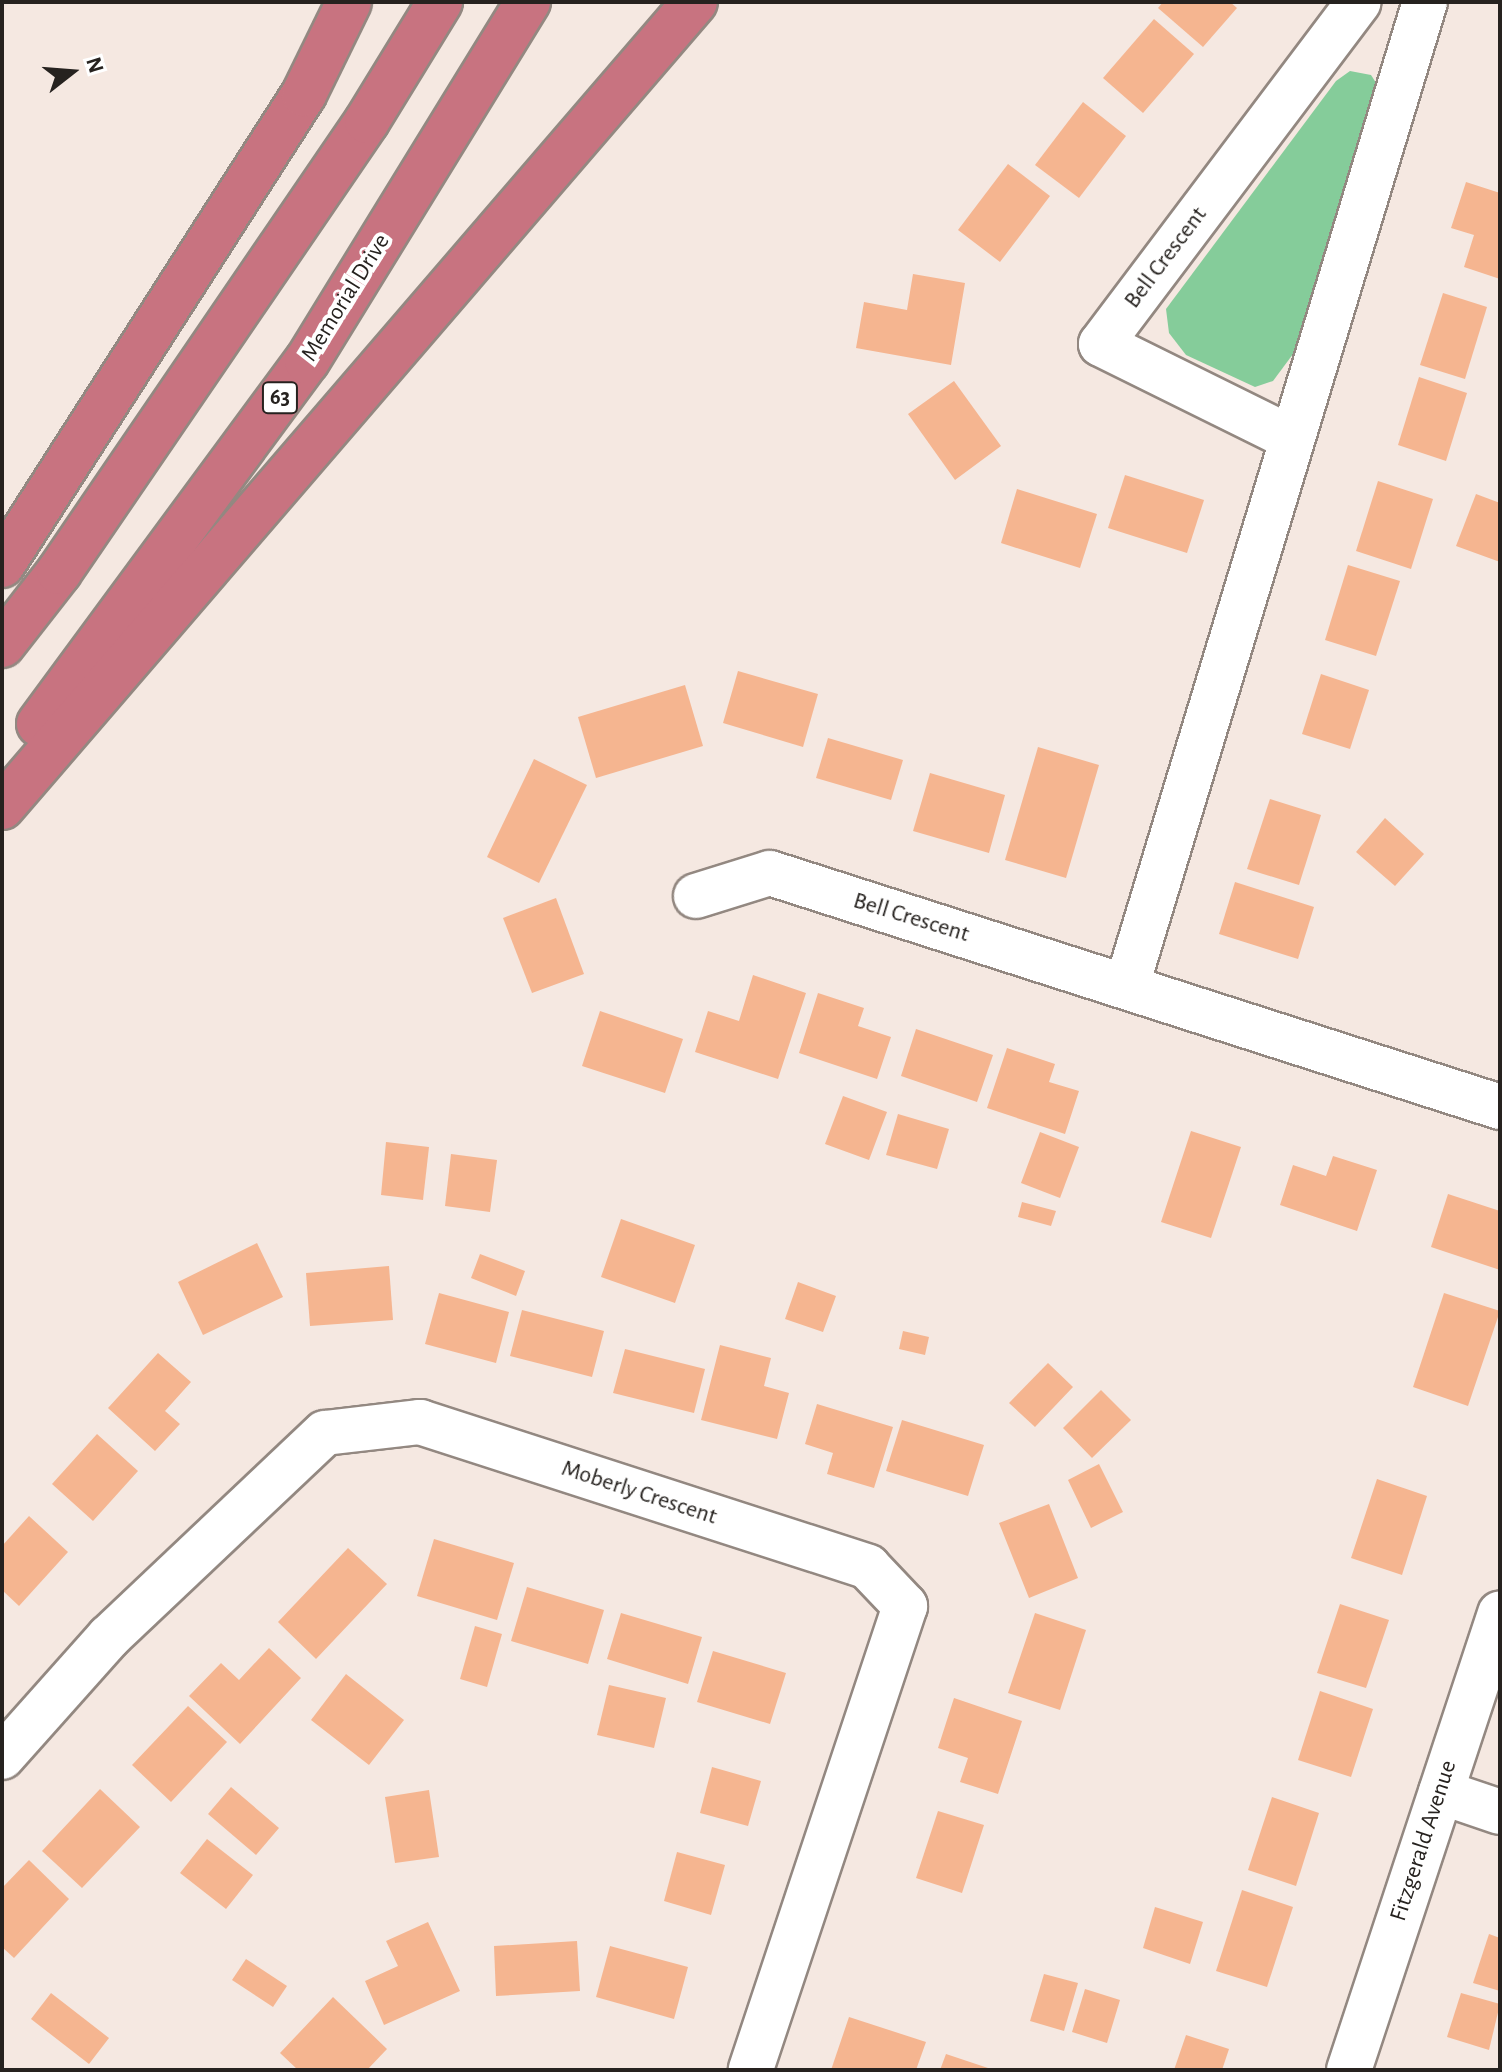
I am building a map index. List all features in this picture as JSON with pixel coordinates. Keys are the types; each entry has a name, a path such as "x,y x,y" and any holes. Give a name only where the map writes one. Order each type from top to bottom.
{"highway":[{"path":"2,565 304,94 349,2"},
{"path":"2,645 59,572 358,134 440,2"},
{"name":"Memorial Drive","path":"2,774 307,361 528,2"},
{"path":"2,807 695,2"}],"street":[{"name":"Bell Crescent","path":"1291,438 1101,344 1359,2"},
{"path":"1127,985 1425,2"},
{"name":"Bell Crescent","path":"696,896 770,873 1500,1107"},
{"name":"Moberly Crescent","path":"2,1757 109,1637 325,1433 420,1422 868,1567 905,1606 751,2070"},
{"name":"Fitzgerald Avenue","path":"1349,2070 1500,1613"},
{"path":"1441,1792 1500,1812"}],"green space":[{"path":"1350,71 1371,75 1380,89 1299,346 1273,381 1255,387 1186,355 1169,333 1166,309 1336,81"}],"building":[{"path":"1163,2 1230,2 1237,8 1203,47 1158,8"},
{"path":"1154,19 1194,54 1143,113 1103,78"},
{"path":"1083,102 1126,136 1079,198 1035,165"},
{"path":"1008,164 1050,196 1000,262 958,230"},
{"path":"1466,182 1500,193 1500,279 1464,267 1474,235 1451,228"},
{"path":"913,274 965,283 951,365 856,348 864,302 907,310"},
{"path":"1443,293 1487,307 1465,379 1420,365"},
{"path":"1419,377 1467,393 1446,461 1398,445"},
{"path":"954,381 1001,446 955,480 908,414"},
{"path":"1125,475 1204,500 1187,553 1108,528"},
{"path":"1378,481 1433,499 1411,569 1356,551"},
{"path":"1017,489 1097,514 1080,568 1001,543"},
{"path":"1476,494 1500,503 1500,562 1456,546"},
{"path":"1348,565 1400,581 1376,656 1325,640"},
{"path":"738,671 818,694 803,747 723,723"},
{"path":"1321,674 1369,690 1350,749 1302,734"},
{"path":"685,685 703,746 596,778 578,717"},
{"path":"828,738 903,760 891,800 816,778"},
{"path":"1038,747 1099,765 1066,878 1005,860"},
{"path":"534,759 587,785 539,883 487,857"},
{"path":"930,773 1005,795 989,853 913,831"},
{"path":"1270,799 1321,815 1299,885 1247,869"},
{"path":"1385,818 1424,854 1395,886 1356,852"},
{"path":"1235,882 1314,907 1298,959 1219,934"},
{"path":"556,898 584,974 532,993 503,918"},
{"path":"753,975 806,993 778,1079 695,1052 708,1011 739,1021"},
{"path":"818,993 864,1008 858,1026 891,1037 877,1079 799,1053"},
{"path":"600,1011 683,1039 665,1093 582,1066"},
{"path":"916,1029 993,1055 977,1102 901,1076"},
{"path":"1007,1048 1055,1064 1049,1082 1079,1091 1065,1134 987,1108"},
{"path":"843,1096 887,1112 869,1160 825,1144"},
{"path":"898,1114 949,1129 937,1169 886,1155"},
{"path":"1191,1131 1241,1147 1211,1238 1161,1222"},
{"path":"1040,1132 1079,1147 1060,1198 1021,1183"},
{"path":"386,1142 429,1147 423,1200 381,1195"},
{"path":"451,1154 497,1160 490,1212 445,1206"},
{"path":"1333,1156 1377,1170 1357,1231 1280,1205 1293,1165 1326,1176"},
{"path":"1448,1194 1500,1211 1500,1270 1431,1247"},
{"path":"1022,1202 1056,1211 1051,1226 1018,1217"},
{"path":"621,1219 695,1245 675,1303 601,1277"},
{"path":"257,1243 283,1297 203,1335 178,1282"},
{"path":"480,1254 525,1271 516,1296 471,1278"},
{"path":"389,1266 393,1320 310,1326 306,1273"},
{"path":"798,1282 836,1296 823,1332 785,1319"},
{"path":"439,1293 509,1312 496,1363 425,1344"},
{"path":"1444,1293 1500,1311 1468,1406 1413,1387"},
{"path":"522,1310 604,1331 592,1377 510,1356"},
{"path":"903,1331 929,1337 925,1355 899,1349"},
{"path":"720,1345 771,1358 764,1386 789,1393 777,1439 701,1420"},
{"path":"625,1349 705,1369 694,1413 613,1393"},
{"path":"158,1353 191,1382 165,1411 180,1424 155,1451 108,1408"},
{"path":"1048,1363 1073,1387 1035,1427 1009,1403"},
{"path":"1101,1390 1131,1420 1092,1458 1063,1428"},
{"path":"817,1404 893,1427 874,1488 827,1474 833,1453 805,1444"},
{"path":"902,1420 984,1445 968,1496 886,1471"},
{"path":"97,1434 138,1471 93,1521 52,1484"},
{"path":"1099,1464 1123,1512 1091,1528 1068,1480"},
{"path":"1377,1479 1427,1496 1402,1575 1351,1558"},
{"path":"1049,1504 1078,1578 1029,1598 999,1523"},
{"path":"29,1516 68,1552 19,1606 2,1590 2,1546"},
{"path":"434,1539 514,1563 497,1620 417,1596"},
{"path":"348,1548 387,1584 316,1659 278,1622"},
{"path":"527,1587 604,1610 588,1664 511,1641"},
{"path":"1340,1604 1389,1620 1366,1688 1317,1673"},
{"path":"621,1613 702,1637 688,1684 607,1659"},
{"path":"1035,1613 1086,1630 1060,1710 1008,1693"},
{"path":"475,1626 502,1634 487,1687 460,1679"},
{"path":"269,1648 301,1678 240,1744 189,1696 221,1663 239,1680"},
{"path":"713,1651 786,1673 770,1724 697,1702"},
{"path":"346,1674 404,1720 369,1765 311,1720"},
{"path":"609,1685 666,1698 654,1748 597,1735"},
{"path":"1320,1691 1373,1709 1351,1777 1298,1760"},
{"path":"954,1698 1022,1721 998,1794 960,1782 968,1758 938,1748"},
{"path":"188,1706 227,1742 171,1802 132,1765"},
{"path":"712,1767 761,1781 748,1826 700,1813"},
{"path":"231,1787 279,1828 256,1855 208,1814"},
{"path":"100,1789 140,1827 82,1888 42,1851"},
{"path":"429,1790 439,1857 395,1863 385,1797"},
{"path":"1272,1797 1319,1813 1296,1886 1248,1870"},
{"path":"938,1811 984,1825 962,1893 916,1878"},
{"path":"207,1839 253,1875 226,1909 180,1873"},
{"path":"677,1852 725,1865 711,1915 664,1901"},
{"path":"29,1860 69,1899 14,1958 2,1947 2,1888"},
{"path":"1242,1890 1293,1907 1267,1987 1216,1971"},
{"path":"1155,1907 1203,1922 1190,1964 1143,1948"},
{"path":"428,1922 460,1991 384,2025 365,1981 398,1966 386,1941"},
{"path":"1489,1934 1500,1938 1500,1991 1473,1983"},
{"path":"577,1941 580,1991 496,1996 494,1946"},
{"path":"610,1946 688,1967 674,2019 596,1997"},
{"path":"246,1959 287,1986 273,2007 232,1980"},
{"path":"1044,1974 1078,1983 1064,2031 1030,2021"},
{"path":"1085,1989 1120,2000 1107,2043 1072,2032"},
{"path":"51,1993 109,2038 89,2064 31,2019"},
{"path":"1461,1993 1500,2004 1489,2050 1447,2037"},
{"path":"333,1997 387,2049 367,2070 298,2070 280,2053"},
{"path":"849,2017 926,2042 916,2070 831,2070"},
{"path":"1186,2035 1229,2049 1222,2070 1174,2070"},
{"path":"946,2054 991,2069 991,2070 940,2070"}]}
